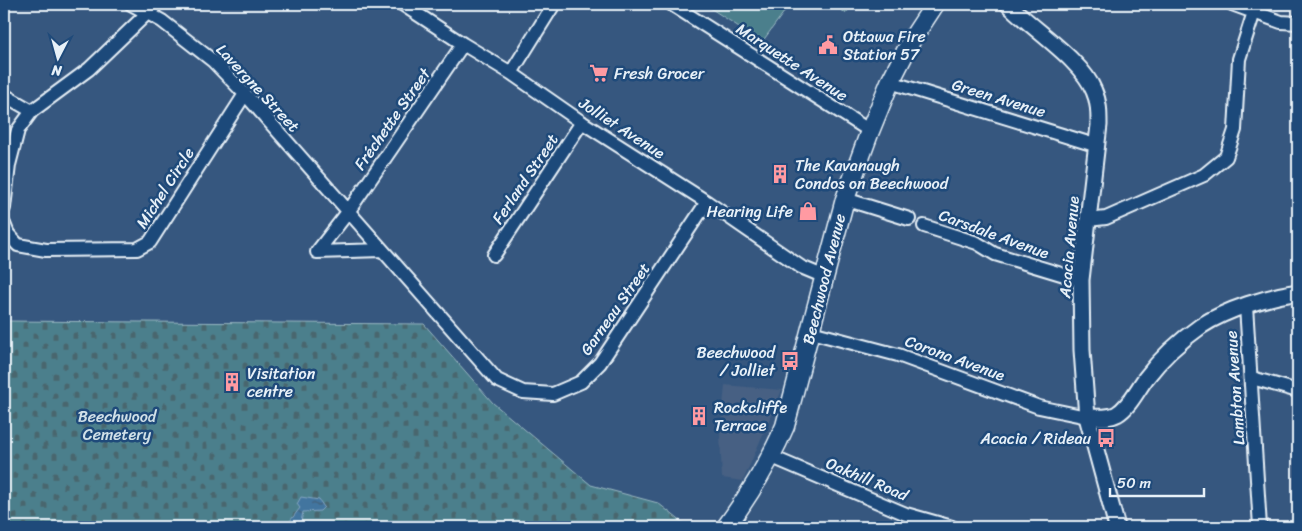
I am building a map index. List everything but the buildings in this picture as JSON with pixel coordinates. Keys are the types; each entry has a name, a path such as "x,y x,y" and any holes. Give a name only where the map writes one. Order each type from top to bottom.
{"main road":[{"name":"Beechwood Avenue","path":"726,527 750,494 772,457 785,426 845,199 890,82 912,39 935,4"}],"street":[{"name":"Lavergne Street","path":"131,4 162,21 213,61 245,94 497,380 523,392"},
{"path":"4,208 9,165 18,130 32,111 89,69 157,4"},
{"name":"Jolliet Avenue","path":"402,4 463,44 511,72 582,122 707,202 801,267 825,277"},
{"path":"511,72 554,4"},
{"name":"Marquette Avenue","path":"671,4 870,131"},
{"name":"Acacia Avenue","path":"1008,4 1035,30 1067,56 1087,77 1097,100 1098,146 1081,280 1082,350 1087,417 1117,527"},
{"path":"1233,4 1281,22 1298,23"},
{"path":"1088,220 1106,218 1204,175 1226,157 1235,130 1240,59 1254,12"},
{"name":"Fréchette Street","path":"348,212 463,44"},
{"name":"Green Avenue","path":"890,82 1098,146"},
{"name":"Michel Circle","path":"4,224 8,234 18,245 46,250 137,249 150,242 245,94"},
{"path":"4,95 32,111"},
{"name":"Ferland Street","path":"494,255 582,122"},
{"path":"845,199 909,219"},
{"name":"Garneau Street","path":"523,392 553,394 581,382 600,363 707,202"},
{"path":"348,212 317,252 382,250"},
{"name":"Carsdale Avenue","path":"924,226 977,243 995,254 1081,280"},
{"path":"1087,417 1105,417 1117,414 1129,402 1157,365 1186,337 1203,325 1222,315 1268,298 1298,292"},
{"name":"Lambton Avenue","path":"1246,306 1260,527"},
{"name":"Corona Avenue","path":"811,332 898,354 1039,406 1087,417"},
{"path":"1252,378 1298,391"},
{"name":"Oakhill Road","path":"772,457 906,514 952,527"}],"shaded area":[{"path":"725,385 782,390 743,481 722,478 720,436"}],"green space":[{"path":"704,4 790,4 762,42"},
{"path":"831,4 853,4 846,13"},
{"name":"Beechwood Cemetery","path":"4,321 424,324 493,403 591,485 658,503 688,527 4,527"}],"water":[{"path":"301,497 319,500 324,507 320,511 303,512 300,527 291,527 290,521 300,508 297,504"}],"place":[{"name":"Ottawa Fire Station 57","path":"828,45"},
{"name":"Fresh Grocer","path":"599,73"},
{"name":"The Kavanaugh Condos on Beechwood","path":"780,174"},
{"name":"Hearing Life","path":"808,211"},
{"name":"Beechwood / Jolliet","path":"790,361"},
{"name":"Visitation centre","path":"232,382"},
{"name":"Rockcliffe Terrace","path":"699,416"},
{"name":"Acacia / Rideau","path":"1106,438"}]}
